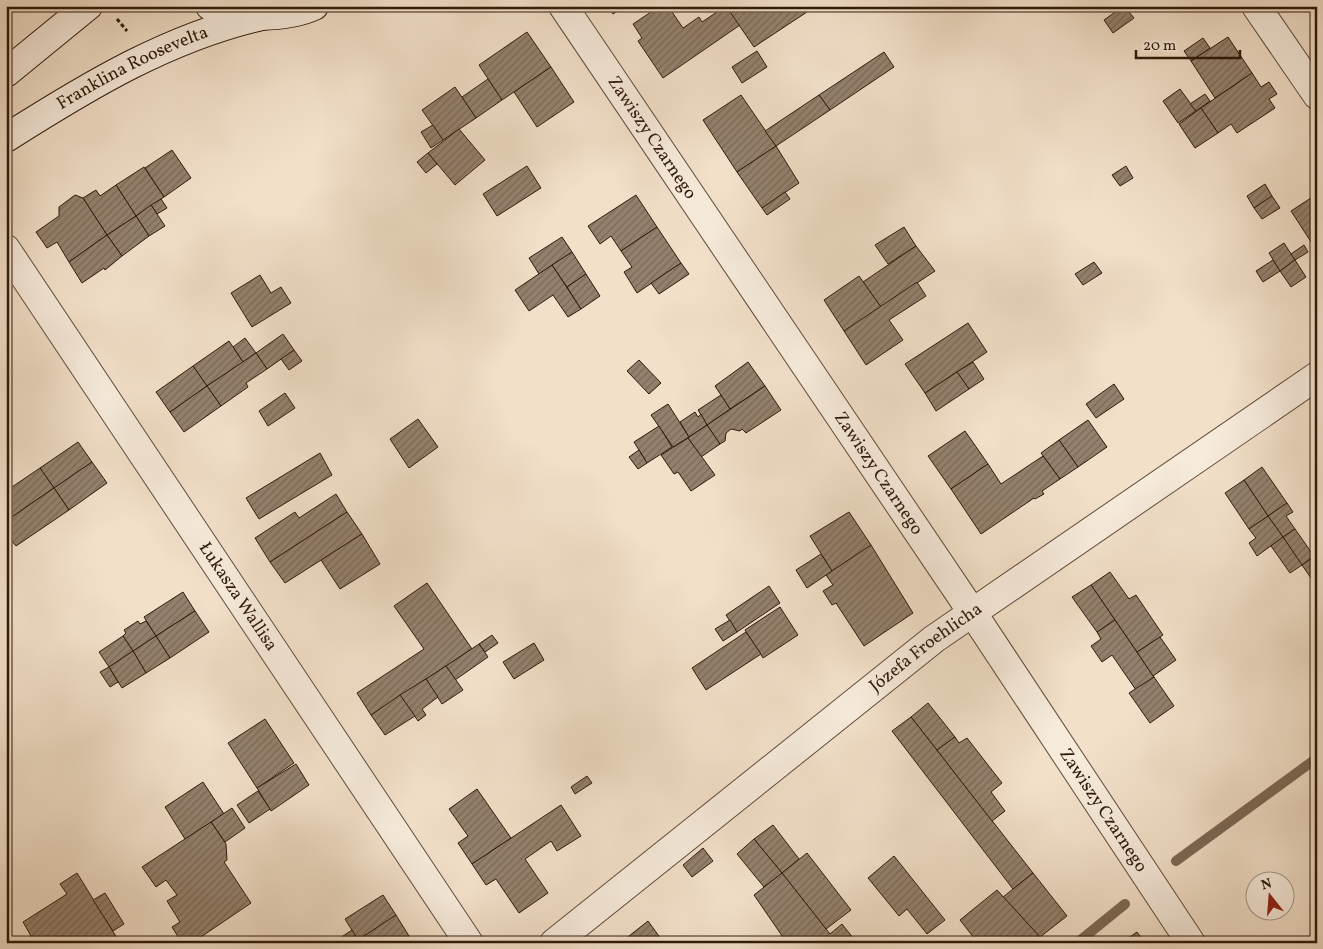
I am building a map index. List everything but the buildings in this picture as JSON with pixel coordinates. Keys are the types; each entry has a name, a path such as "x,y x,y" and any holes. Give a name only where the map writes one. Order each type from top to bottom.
{"street":[{"path":"6,73 88,6"},
{"path":"210,6 236,14 266,16 287,14 314,6"},
{"name":"Zawiszy Czarnego","path":"563,6 972,612 1191,943"},
{"path":"1256,6 1317,95"},
{"name":"Franklina Roosevelta","path":"6,138 94,84 174,44 204,31 266,16"},
{"name":"Łukasza Wallisa","path":"6,249 469,943"},
{"name":"Józefa Froehlicha","path":"554,943 934,639 1317,376"}],"waterway":[{"path":"1176,861 1317,758"},
{"path":"1077,943 1125,904"}]}
